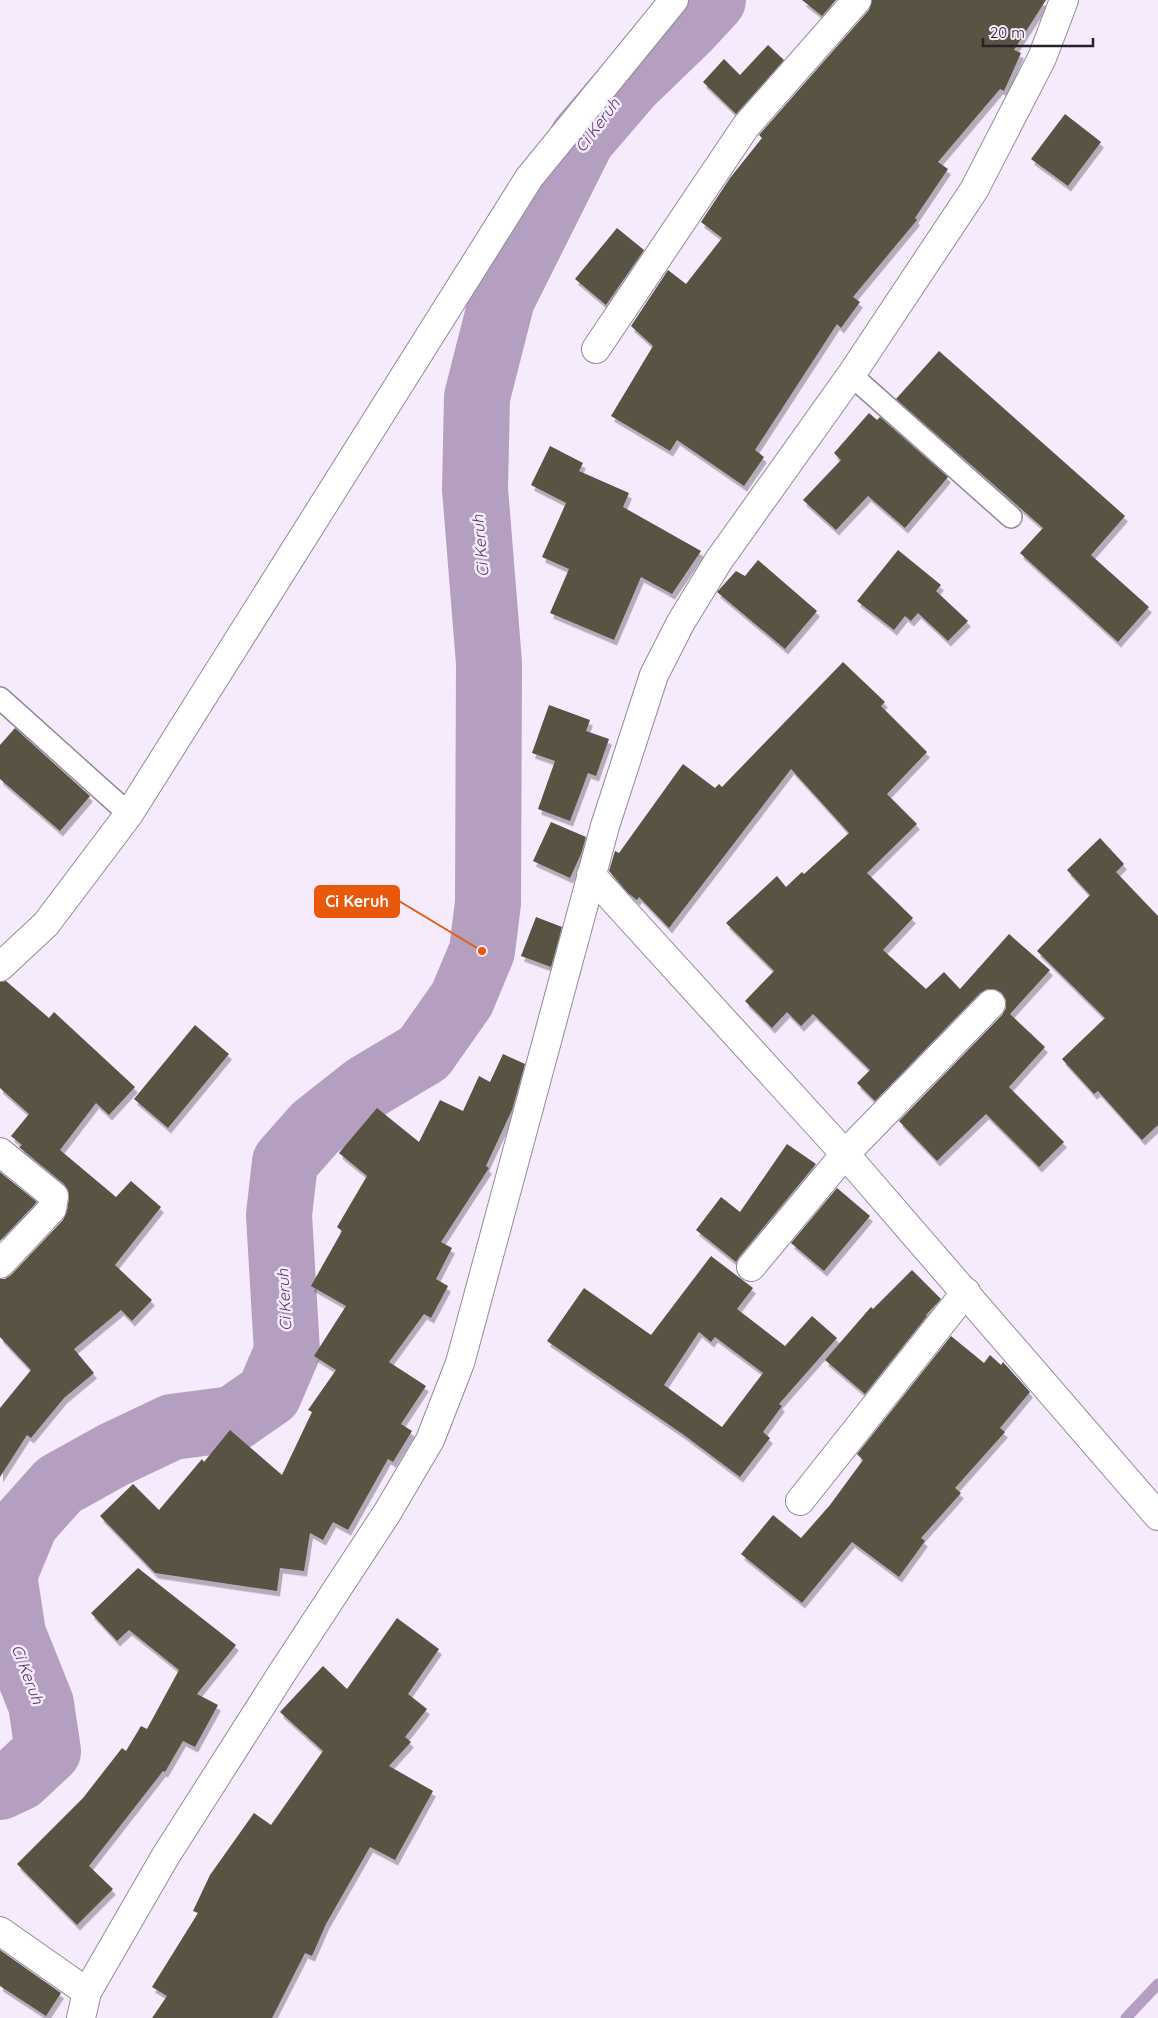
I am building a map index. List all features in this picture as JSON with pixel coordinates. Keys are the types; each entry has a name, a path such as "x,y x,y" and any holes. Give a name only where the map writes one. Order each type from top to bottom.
{"street":[{"path":"0,967 46,924 129,814 529,178 674,0"},
{"path":"596,349 746,126 857,0"},
{"path":"0,1931 84,2005 165,1856 284,1670 388,1513 430,1440 460,1363 604,826 654,675 681,622 719,560 852,375 974,190 1042,58 1064,0"},
{"path":"591,875 846,1154 1158,1516"},
{"path":"751,1268 846,1154 991,1004"},
{"path":"0,1152 54,1196 52,1209 0,1264"},
{"path":"800,1501 966,1292"}],"lane":[{"path":"852,375 1011,517"},
{"path":"0,698 129,814"}],"building":[{"path":"802,0 836,0 822,16"},
{"path":"872,0 1046,0 1014,50 1021,53 1004,91 1000,89 938,162 948,169 915,218 917,220 853,297 860,302 841,328 837,324 755,450 764,457 744,486 677,440 670,451 611,416 653,346 631,326 668,270 686,284 722,238 701,222 730,178 762,138 759,135 869,10"},
{"path":"768,45 784,60 736,114 703,82 724,59 740,75"},
{"path":"1065,114 1101,142 1068,186 1031,159"},
{"path":"617,228 644,250 606,305 575,279"},
{"path":"939,351 1125,516 1091,555 1149,607 1118,642 1020,553 1043,528 896,399"},
{"path":"869,413 877,420 880,417 948,477 905,528 868,496 836,530 803,500 841,460 834,453"},
{"path":"550,446 583,463 579,471 629,493 623,507 701,551 672,594 641,577 614,640 550,613 569,569 542,557 566,503 531,485"},
{"path":"898,550 941,585 936,591 968,621 948,641 918,613 911,621 905,616 894,630 857,601"},
{"path":"758,560 817,611 785,649 717,592 736,571 745,576"},
{"path":"843,662 885,702 881,706 927,752 887,794 917,824 867,873 913,918 883,950 926,989 944,972 960,989 1009,934 1050,970 1010,1014 1045,1047 1009,1087 1064,1142 1039,1167 986,1114 937,1161 899,1121 1002,1015 1006,1008 1006,1000 1002,993 995,989 987,989 980,993 875,1101 857,1083 870,1070 813,1014 801,1026 787,1012 772,1028 745,1001 774,971 726,923 777,876 786,887 802,872 804,874 849,833 791,769 669,928 639,897 637,900 628,893 609,871 615,851 619,853 683,764 715,788 719,784 722,787"},
{"path":"549,705 590,720 586,731 609,739 596,776 588,773 570,821 538,809 555,761 532,753"},
{"path":"15,728 90,796 60,831 0,779 0,745"},
{"path":"551,822 586,837 581,854 570,878 533,861"},
{"path":"1100,838 1124,864 1116,872 1158,916 1158,1125 1142,1140 1098,1091 1094,1094 1062,1059 1105,1018 1037,951 1090,895 1067,870"},
{"path":"536,917 562,927 551,967 521,956"},
{"path":"6,981 49,1018 54,1012 135,1087 109,1115 96,1103 60,1150 116,1197 131,1181 161,1207 115,1265 152,1300 132,1321 121,1310 74,1349 94,1373 64,1398 31,1438 27,1435 0,1477 0,1408 31,1370 0,1337 0,1279 5,1279 11,1275 63,1220 69,1198 68,1190 64,1184 19,1147 22,1145 11,1136 29,1114 0,1088 0,982"},
{"path":"195,1025 229,1054 168,1128 134,1099"},
{"path":"503,1054 525,1064 512,1110 486,1166 489,1168 441,1242 452,1248 436,1279 448,1286 431,1318 424,1314 389,1362 426,1386 401,1424 412,1431 393,1462 388,1459 348,1530 333,1522 323,1540 310,1533 304,1571 280,1568 277,1591 155,1573 100,1516 133,1484 159,1510 202,1459 204,1462 230,1430 282,1475 312,1412 308,1410 336,1370 314,1356 346,1306 311,1286 342,1231 337,1227 367,1176 339,1153 377,1108 419,1142 440,1100 463,1111 479,1076 490,1082"},
{"path":"787,1144 816,1164 736,1262 696,1230 721,1197 740,1212"},
{"path":"0,1172 37,1202 0,1241"},
{"path":"837,1188 870,1216 824,1271 791,1243"},
{"path":"711,1256 753,1288 737,1309 785,1346 812,1316 837,1338 779,1404 782,1406 763,1432 770,1438 740,1477 684,1435 547,1341 584,1288 651,1335","holes":["699,1332 711,1342 715,1337 763,1373 722,1427 664,1385"]},
{"path":"912,1270 941,1299 926,1315 865,1394 825,1360 871,1307 873,1309"},
{"path":"951,1336 984,1363 990,1355 1001,1365 1003,1362 1030,1392 1000,1428 1005,1432 955,1488 961,1493 921,1538 925,1541 899,1577 852,1542 802,1603 741,1554 773,1515 801,1538 830,1505 863,1460 857,1454"},
{"path":"138,1568 236,1645 197,1694 218,1705 195,1747 183,1741 165,1772 163,1771 89,1866 113,1889 77,1925 17,1864 83,1798 122,1748 126,1751 141,1726 147,1729 179,1670 129,1630 117,1641 91,1613"},
{"path":"397,1618 439,1649 408,1694 427,1709 405,1737 411,1742 389,1766 433,1791 395,1860 370,1847 326,1924 312,1956 305,1953 272,2018 152,2018 167,1996 152,1987 198,1913 193,1911 210,1875 254,1813 271,1825 323,1751 280,1712 323,1666 347,1689"},
{"path":"0,1950 61,1993 46,2016 0,1986"}],"waterway":[{"name":"Ci Keruh","path":"0,1787 19,1778 48,1751 41,1704 13,1634 4,1575 26,1522 59,1485 113,1455 172,1427 233,1419 269,1394 287,1352 279,1215 285,1162 315,1128 367,1087 424,1053 462,999 482,951 488,903 489,663 475,489 477,397 502,299 582,139 630,83 713,0"},
{"path":"1126,2018 1158,1984"}],"place":[{"name":"Ci Keruh","path":"482,951"}]}
